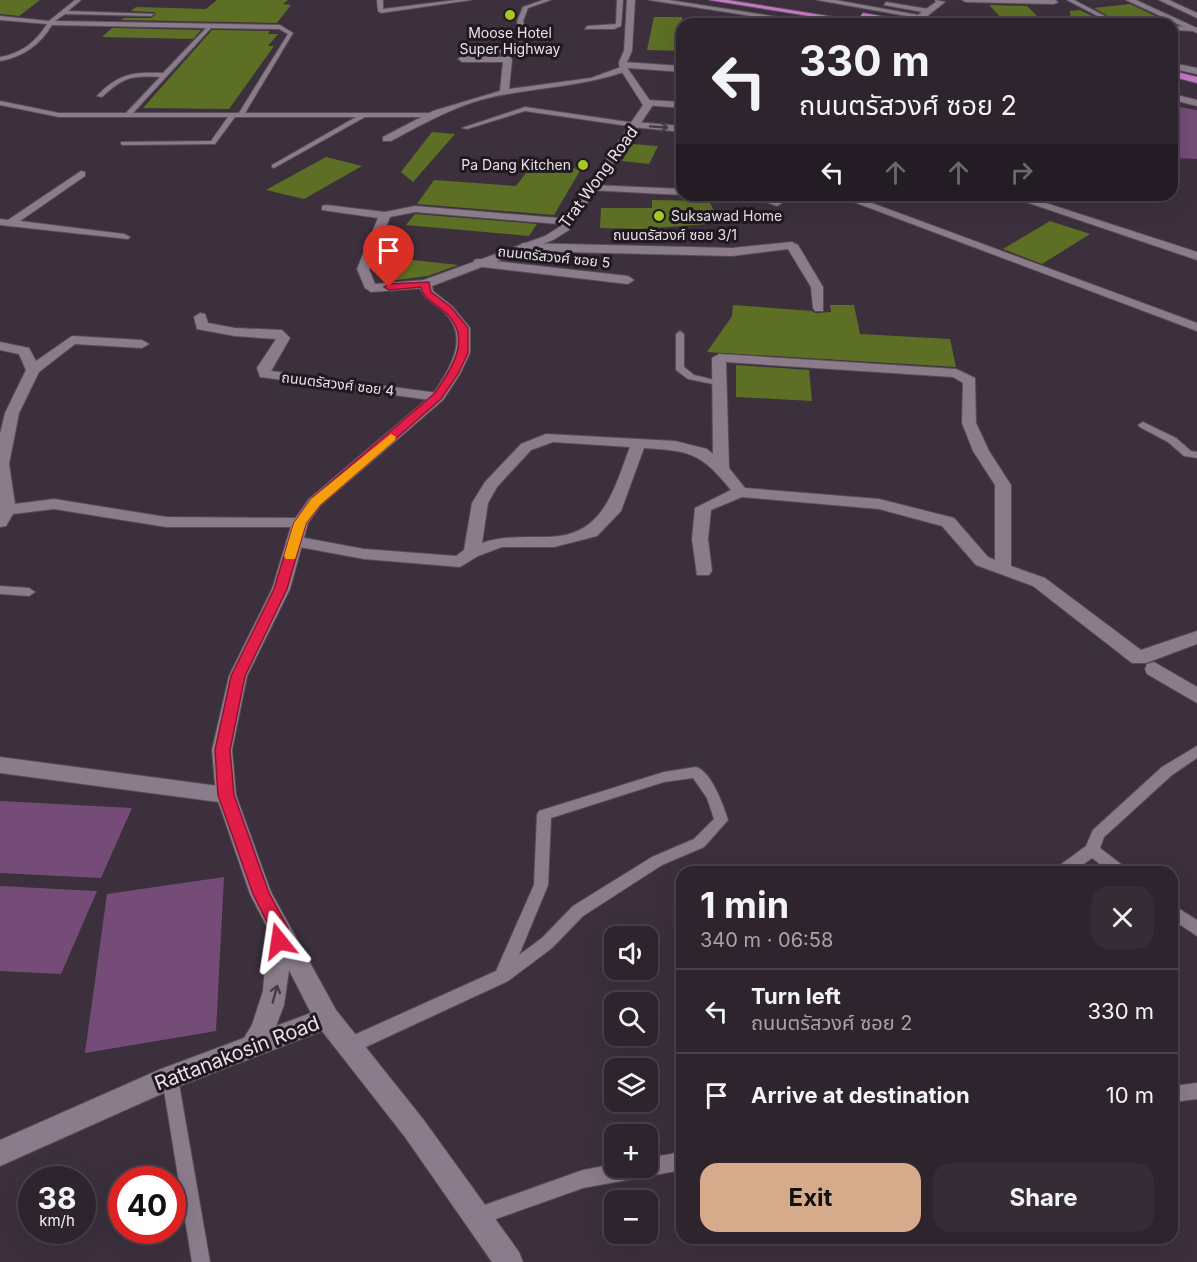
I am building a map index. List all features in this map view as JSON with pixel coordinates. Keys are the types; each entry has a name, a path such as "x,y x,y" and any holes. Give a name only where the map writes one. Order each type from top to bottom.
{"highway":[{"path":"713,0 834,18"},
{"path":"760,0 878,18"},
{"path":"1178,78 1197,80"},
{"path":"1178,80 1197,90"}],"street":[{"path":"631,0 628,51 624,67 647,103 676,105"},
{"path":"653,0 778,18"},
{"path":"821,0 925,13 943,18"},
{"path":"930,0 940,1"},
{"path":"966,0 1054,2"},
{"path":"925,13 940,1"},
{"path":"1134,2 1164,1 1197,16"},
{"path":"1134,2 1168,18"},
{"path":"1147,8 1175,6"},
{"path":"1178,23 1194,30"},
{"path":"501,47 508,60 504,92"},
{"path":"462,59 508,60"},
{"path":"387,139 431,116 504,92 593,80 624,67 676,69"},
{"path":"1178,77 1197,71"},
{"path":"1178,98 1197,103"},
{"name":"Trat Wong Road","path":"385,215 363,268 371,288 425,284 549,238 570,222 635,125 647,103"},
{"path":"635,125 676,128"},
{"path":"5,222 81,174"},
{"path":"593,188 676,191"},
{"path":"770,201 777,203"},
{"path":"856,201 1197,327"},
{"path":"1028,201 1197,256"},
{"path":"326,208 385,215 415,209 570,222"},
{"path":"5,222 124,237"},
{"name":"ถนนตรัสวงศ์ ซอย 3/1","path":"523,248 732,252 792,244 817,287 819,308"},
{"name":"ถนนตรัสวงศ์ ซอย 5","path":"478,263 628,280"},
{"path":"327,1018 261,894 226,795 222,750 238,676 281,589 300,523 315,502 438,397 463,353 463,328 448,309 427,293 425,284"},
{"name":"ถนนตรัสวงศ์ ซอย 4","path":"200,317 202,326 235,332 277,333 283,338 264,368 265,374 438,397"},
{"path":"142,344 72,340 33,370 6,413 0,464 4,516 54,504 166,522 300,523"},
{"path":"0,346 24,351 33,370"},
{"path":"721,468 719,358 956,373 970,381 969,423 981,451 1003,485 1003,568"},
{"path":"472,552 480,503 491,485 526,447 551,437 675,445 702,452 721,468 740,492"},
{"path":"294,542 364,554 460,562 472,552 501,542 554,542 591,532 613,511 639,442"},
{"path":"703,571 700,539 703,508 740,492 879,504 948,522 982,561 1039,582 1139,658 1197,637"},
{"path":"1154,669 1197,696"},
{"path":"0,765 226,795"},
{"path":"252,1047 269,1016 278,984 279,928"},
{"name":"Rattanakosin Road","path":"0,1154 170,1078 327,1018 414,1128 509,1262"}],"lane":[{"path":"0,59 18,56 42,35 50,23 78,0"},
{"path":"380,0 381,11 468,0"},
{"path":"518,40 523,34 520,21 522,12 528,5 548,0"},
{"path":"587,28 619,25 620,0"},
{"path":"1070,0 1105,18"},
{"path":"886,4 925,13"},
{"path":"62,12 151,14"},
{"path":"0,18 50,23 280,27 291,34 236,116 213,143 123,143"},
{"path":"128,116 210,26"},
{"path":"1178,28 1194,30"},
{"path":"100,96 118,78 131,74 165,75"},
{"path":"0,104 59,115 431,116"},
{"path":"465,128 525,109 635,125"},
{"path":"274,166 363,116"},
{"path":"680,334 679,368 691,377 720,384"},
{"path":"1143,425 1172,440 1188,453 1197,455"},
{"path":"0,590 29,592"},
{"path":"1069,866 1092,850 1098,834 1167,771 1197,751"},
{"path":"349,1046 502,976 547,943 578,910 657,861 699,843 721,820 713,796 696,772 664,777 544,815 541,885 502,976"},
{"path":"1092,850 1113,866"},
{"path":"1178,915 1197,929"},
{"path":"170,1078 201,1262"},
{"path":"1178,1093 1197,1091"},
{"path":"476,1217 583,1179 676,1162"}],"shaded area":[{"path":"1178,107 1197,110 1197,159 1178,158"},
{"path":"0,801 132,808 101,878 0,873"},
{"path":"224,877 216,1031 85,1053 107,894"},
{"path":"0,886 97,891 61,974 0,971"}],"building":[{"path":"0,0 40,0 19,16 0,14"},
{"path":"217,0 288,0 283,4 291,5 277,23 121,20 151,18 156,14 131,11 136,7 206,9"},
{"path":"1130,4 1160,18 1112,18 1094,8"},
{"path":"989,5 1027,6 1039,18 1001,18"},
{"path":"1080,10 1096,18 1071,18 1070,11"},
{"path":"654,17 682,17 676,18 676,51 647,50"},
{"path":"112,28 201,30 193,39 102,37"},
{"path":"212,30 270,31 268,34 278,34 268,46 274,46 229,109 143,108"},
{"path":"432,132 455,134 413,182 401,172"},
{"path":"632,144 658,146 649,164 622,161"},
{"path":"326,157 362,166 304,199 266,190"},
{"path":"532,165 581,169 554,215 417,204 434,180 516,186"},
{"name":"Suksawad Home","path":"652,200 709,201 720,223 641,229 600,228 601,208 652,208"},
{"path":"415,214 537,224 529,236 406,225"},
{"path":"1050,221 1090,234 1042,264 1003,249"},
{"path":"386,257 458,265 428,276 389,281 376,267"},
{"path":"733,305 815,313 831,312 830,305 854,305 860,334 950,339 956,367 707,352 732,316"},
{"path":"736,365 809,370 812,401 736,397"}],"slow traffic":[{"path":"290,556 300,523 315,502 391,437"}],"place":[{"name":"Moose Hotel Super Highway","path":"510,15"},
{"name":"Pa Dang Kitchen","path":"583,165"},
{"name":"Suksawad Home","path":"659,216"}],"route":[{"path":"279,941 279,928 261,894 226,795 222,750 238,676 281,589 300,523 315,502 438,397 463,353 463,328 448,309 427,293 425,284 389,287"}]}
